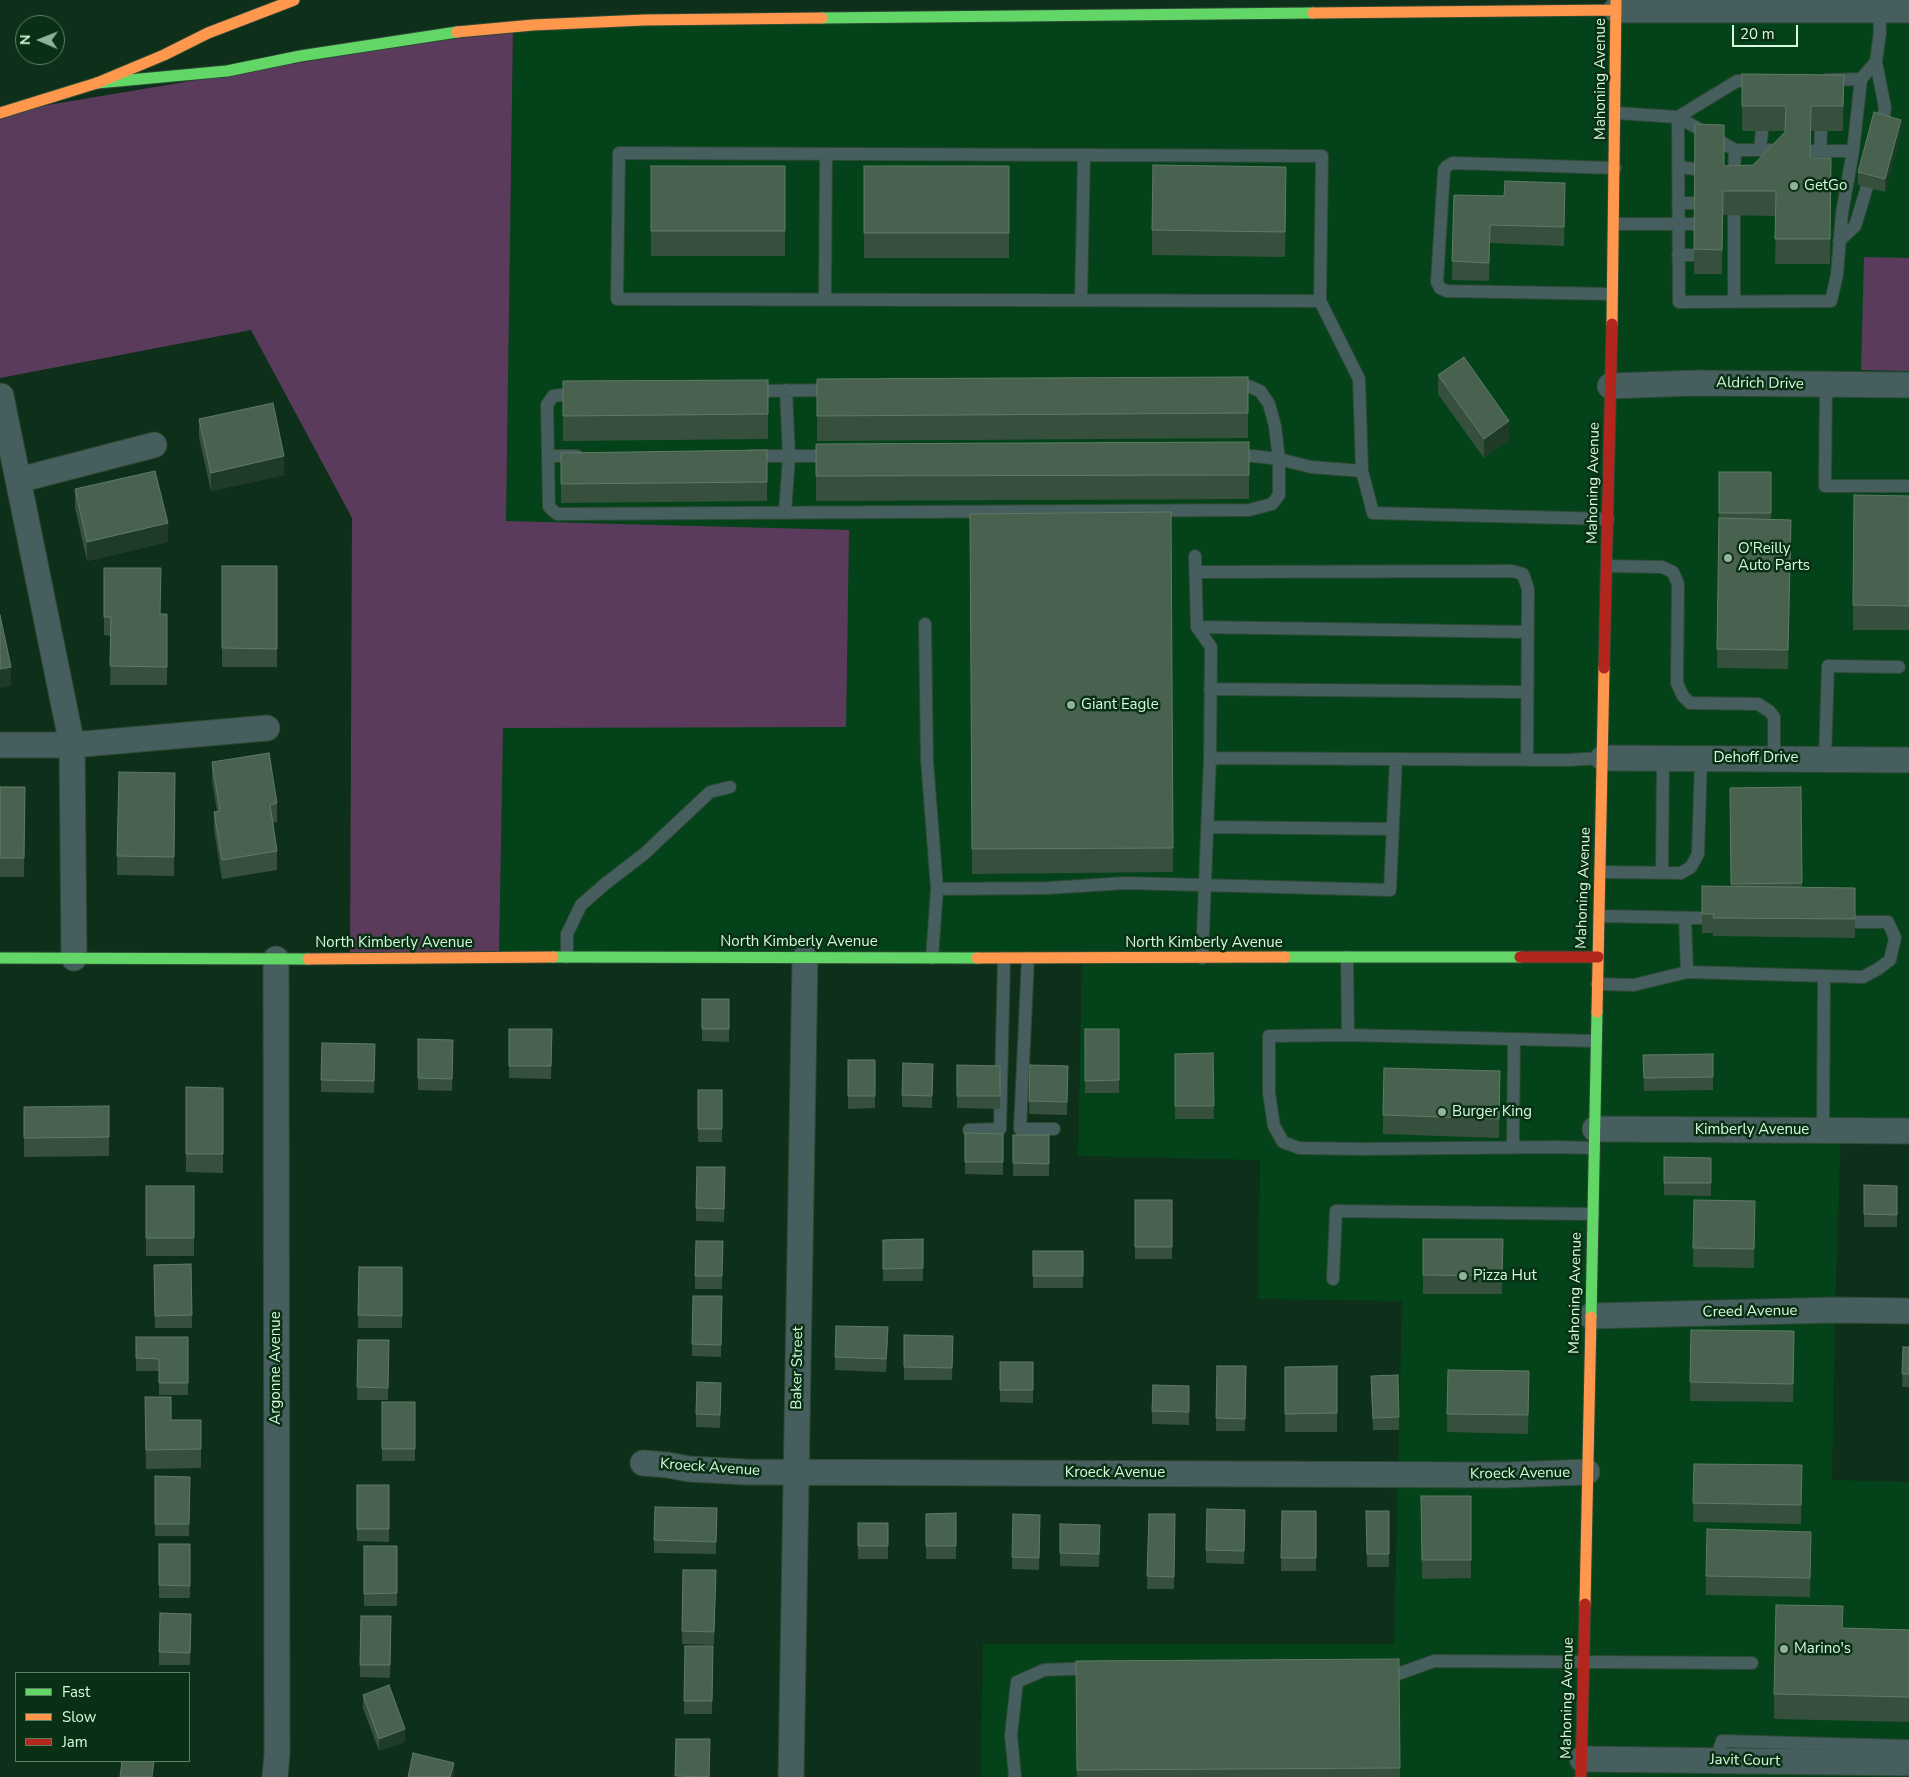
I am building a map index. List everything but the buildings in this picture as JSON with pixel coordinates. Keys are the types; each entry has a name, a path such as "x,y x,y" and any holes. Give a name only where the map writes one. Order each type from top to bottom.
{"main road":[{"path":"0,113 97,83 164,55 208,33 294,0"},
{"path":"97,83 227,71 300,56 438,34 542,24 644,20 1616,5"},
{"name":"Mahoning Avenue","path":"1581,1768 1614,224 1616,5"},
{"name":"North Kimberly Avenue","path":"0,958 276,959 692,956 805,958 1598,957"}],"street":[{"path":"1616,5 1890,7"},
{"name":"Aldrich Drive","path":"1610,386 1696,383 1909,385"},
{"path":"1,396 72,745 74,958"},
{"path":"19,480 154,445"},
{"path":"0,745 72,745 267,728"},
{"name":"Dehoff Drive","path":"1603,758 1909,760"},
{"name":"Baker Street","path":"791,1777 805,958"},
{"name":"Argonne Avenue","path":"275,1777 277,1754 276,959"},
{"name":"Kimberly Avenue","path":"1594,1138 1823,1130 1909,1131"},
{"name":"Creed Avenue","path":"1590,1316 1835,1310 1909,1311"},
{"name":"Kroeck Avenue","path":"643,1463 689,1469 746,1472 1495,1475 1587,1472"},
{"name":"Javit Court","path":"1581,1768 1909,1763"}],"lane":[{"path":"1882,127 1885,108 1876,62 1880,32 1890,7"},
{"path":"1678,117 1679,302 1830,301 1836,275 1842,213 1854,151 1861,79 1876,62"},
{"path":"1820,93 1816,80 1861,79"},
{"path":"1678,117 1737,81 1765,84"},
{"path":"1616,113 1678,117 1735,150 1786,150"},
{"path":"1760,150 1762,131"},
{"path":"1821,131 1815,151 1854,151"},
{"path":"1733,190 1729,169 1735,150"},
{"path":"1320,301 617,299 619,153 1322,156 1320,301 1359,379 1362,471 1373,513 1608,519"},
{"path":"825,299 826,154"},
{"path":"1081,300 1084,155"},
{"path":"1612,294 1447,290 1440,288 1437,282 1444,170 1447,166 1453,163 1615,168"},
{"path":"1678,167 1695,169"},
{"path":"1839,241 1855,226 1866,187"},
{"path":"1678,203 1695,203"},
{"path":"1730,221 1728,255 1734,302"},
{"path":"1614,224 1695,224"},
{"path":"1678,255 1694,255"},
{"path":"1826,384 1826,486 1908,486"},
{"path":"593,392 553,396 547,405 549,507 557,514 1249,510 1272,504 1279,495 1279,459 1275,426 1269,404 1260,391 1248,386 1218,386"},
{"path":"738,391 844,389"},
{"path":"785,513 789,456 786,390"},
{"path":"548,456 587,456"},
{"path":"741,456 848,456"},
{"path":"1223,456 1253,456 1279,459 1311,468 1362,471"},
{"path":"1195,556 1197,627 1211,647 1210,758 1202,958"},
{"path":"1607,566 1662,567 1673,572 1678,584 1676,683 1683,696 1690,703 1758,704 1769,711 1774,717 1774,758"},
{"path":"1195,572 1512,571 1523,574 1528,589 1527,760"},
{"path":"925,624 927,760 937,889 932,958"},
{"path":"1197,627 1528,632"},
{"path":"1825,759 1828,666 1899,667"},
{"path":"1210,689 1527,692"},
{"path":"1662,872 1663,757"},
{"path":"1210,758 1527,760 1603,758"},
{"path":"1600,872 1681,873 1691,867 1698,854 1701,758"},
{"path":"937,889 1048,888 1126,883 1390,890 1396,759"},
{"path":"567,957 567,934 582,905 605,884 644,854 710,792 730,787"},
{"path":"1207,827 1393,830"},
{"path":"1599,916 1702,918"},
{"path":"1685,918 1687,972"},
{"path":"1597,984 1634,985 1687,972 1863,977 1890,960 1895,938 1888,922 1855,922"},
{"path":"1000,1129 1004,958"},
{"path":"1020,1129 1028,958"},
{"path":"1347,958 1348,1035"},
{"path":"1823,1130 1824,977"},
{"path":"1594,1138 1513,1147 1299,1148 1283,1142 1274,1126 1270,1093 1269,1036 1348,1035 1596,1041"},
{"path":"1513,1147 1514,1039"},
{"path":"969,1130 1054,1129"},
{"path":"1333,1279 1336,1212 1593,1214"},
{"path":"1369,1675 1398,1674 1434,1661 1752,1663"},
{"path":"1015,1777 1011,1735 1017,1682 1044,1670 1107,1668"},
{"path":"1728,1766 1722,1741 1909,1746"}],"shaded area":[{"path":"1909,0 1909,1131 1841,1131 1832,1480 1909,1482 1909,1777 981,1777 983,1644 1394,1644 1402,1301 1258,1299 1260,1160 1078,1156 1082,958 499,957 513,27"},
{"path":"513,27 506,521 849,530 846,727 503,728 499,957 350,958 352,518 251,330 0,378 0,113"},
{"path":"1864,257 1909,258 1909,371 1861,370"}],"traffic: fast":[{"path":"822,18 1313,13"},
{"path":"97,83 227,71 300,56 457,32"},
{"path":"553,957 977,958"},
{"path":"1285,957 1520,957"},
{"path":"0,958 308,959"},
{"path":"1591,1317 1597,1012"}],"traffic: slow":[{"path":"0,113 97,83 164,55 208,33 294,0"},
{"path":"1612,324 1616,0"},
{"path":"1313,13 1616,10"},
{"path":"457,32 533,25 645,20 822,18"},
{"path":"1597,1012 1604,668"},
{"path":"308,959 553,957"},
{"path":"977,958 1285,957"},
{"path":"1585,1604 1591,1317"}],"traffic: jam":[{"path":"1604,668 1612,324"},
{"path":"1520,957 1598,957"},
{"path":"1581,1777 1585,1604"}],"place":[{"name":"GetGo","path":"1794,186"},
{"name":"O'Reilly Auto Parts","path":"1728,558"},
{"name":"Giant Eagle","path":"1071,705"},
{"name":"Burger King","path":"1442,1112"},
{"name":"Pizza Hut","path":"1463,1276"},
{"name":"Marino's","path":"1784,1649"}]}
